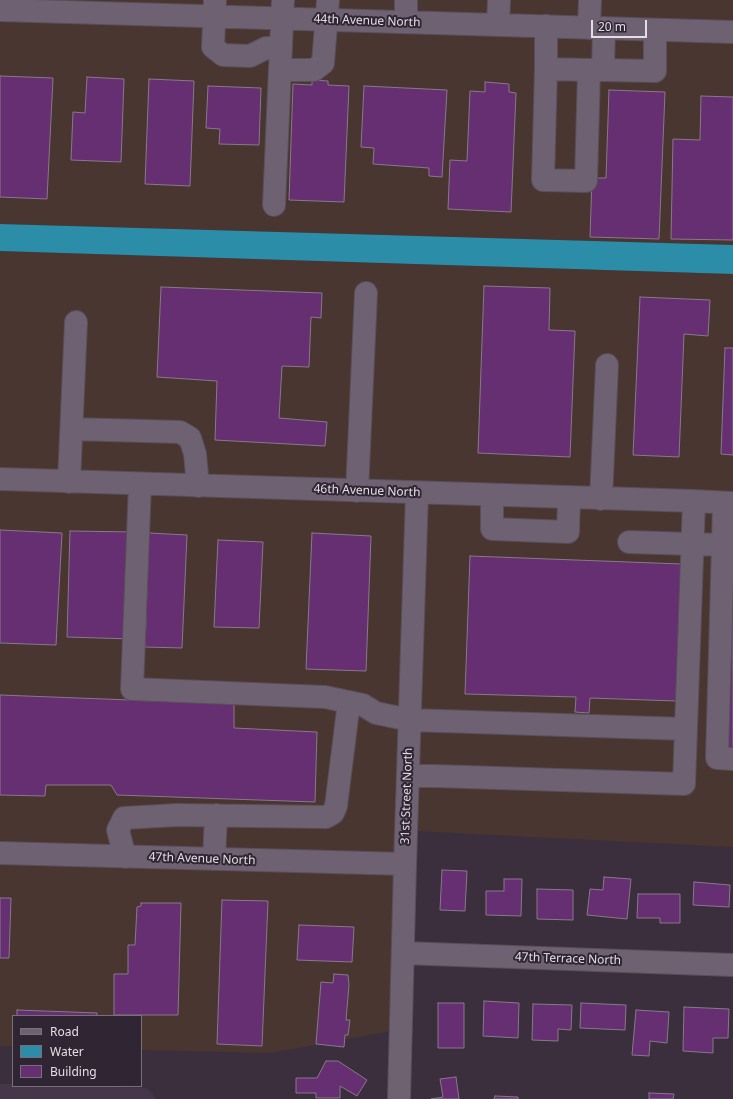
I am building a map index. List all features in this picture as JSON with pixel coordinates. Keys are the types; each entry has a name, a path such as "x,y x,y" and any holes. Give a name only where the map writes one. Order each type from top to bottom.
{"street":[{"path":"406,0 406,22"},
{"path":"498,0 498,25"},
{"path":"546,26 543,180 586,181 596,70 597,28 590,0"},
{"name":"44th Avenue North","path":"0,10 121,7 328,10 406,22 733,32"},
{"path":"215,8 213,47 223,55 250,56 266,48 281,48"},
{"path":"274,205 283,9"},
{"path":"280,70 314,70 323,63 328,10"},
{"path":"546,69 655,71 655,30"},
{"path":"357,491 366,293"},
{"path":"69,482 76,322"},
{"path":"601,499 607,365"},
{"path":"72,429 180,432 190,438 195,454 198,486"},
{"name":"46th Avenue North","path":"0,480 729,503"},
{"path":"140,484 132,689 325,697 363,705 376,713 410,720 686,729"},
{"name":"31st Street North","path":"399,1099 417,493"},
{"path":"492,496 492,529 568,532 569,498"},
{"path":"408,776 684,784 694,501"},
{"path":"729,503 717,758 733,759"},
{"path":"629,542 728,545"},
{"path":"125,857 118,830 124,818 177,815 326,817 333,813 336,806 349,702"},
{"path":"214,859 216,816"},
{"name":"47th Avenue North","path":"0,853 405,864"},
{"name":"47th Terrace North","path":"403,953 733,965"}],"shaded area":[{"path":"46,0 580,0 580,16"},
{"path":"600,0 733,0 733,21 599,17"},
{"path":"0,20 733,43 733,245 0,224"},
{"path":"0,251 733,274 733,493 0,469"},
{"path":"0,490 407,504 395,853 0,842"},
{"path":"427,504 733,514 733,847 416,831"},
{"path":"0,864 395,875 391,1031 270,1053 142,1050 142,1015 12,1015 12,1046 0,1046"},
{"path":"0,1084 12,1084 12,1087 147,1088 156,1099 0,1099"}],"water":[{"path":"0,224 733,245 733,274 0,251"}],"building":[{"path":"0,76 53,78 47,199 0,197"},
{"path":"87,77 124,79 121,162 71,160 73,112 85,113"},
{"path":"149,79 194,81 190,186 145,184"},
{"path":"312,80 328,81 328,85 349,86 344,202 289,200 293,84 312,85"},
{"path":"485,82 509,84 509,92 516,93 511,212 448,209 450,160 467,161 470,91 485,92"},
{"path":"208,86 261,88 259,145 219,144 220,129 206,128"},
{"path":"364,86 447,90 442,177 429,176 429,168 373,164 374,148 361,147"},
{"path":"609,90 665,92 659,239 590,237 592,178 606,178"},
{"path":"701,96 733,97 733,240 671,239 673,139 700,140"},
{"path":"484,286 550,288 549,330 575,331 570,457 478,453"},
{"path":"161,287 322,293 321,318 311,317 309,367 282,366 279,418 327,422 325,446 215,440 217,381 157,377"},
{"path":"640,297 710,300 708,336 684,334 679,457 633,455"},
{"path":"725,348 733,348 733,455 721,454"},
{"path":"0,530 62,533 56,645 0,643"},
{"path":"70,531 134,532 132,639 67,637"},
{"path":"149,533 187,535 182,648 145,647"},
{"path":"312,533 371,536 366,671 306,669"},
{"path":"218,540 263,542 259,628 214,627"},
{"path":"470,556 681,564 676,701 590,698 589,713 575,712 576,697 465,694"},
{"path":"733,599 733,748 727,747"},
{"path":"0,695 234,704 234,728 317,732 315,802 117,795 111,785 46,785 45,796 0,795"},
{"path":"442,870 467,871 465,911 440,910"},
{"path":"604,877 631,879 627,919 587,915 590,889 603,890"},
{"path":"504,879 522,879 521,916 486,915 486,891 504,891"},
{"path":"694,882 730,885 729,907 693,905"},
{"path":"537,889 573,890 573,920 537,919"},
{"path":"638,894 680,894 680,923 660,923 660,918 637,918"},
{"path":"0,898 11,898 9,958 0,958"},
{"path":"222,900 268,901 262,1046 217,1044"},
{"path":"141,903 181,903 178,1015 114,1015 114,974 128,974 128,945 135,945 137,907 141,906"},
{"path":"299,925 354,927 352,962 297,960"},
{"path":"334,974 348,975 349,985 346,1020 350,1020 348,1035 345,1035 344,1047 316,1044 321,982 333,983"},
{"path":"484,1001 519,1003 518,1038 483,1036"},
{"path":"438,1003 464,1003 464,1048 438,1048"},
{"path":"581,1003 626,1005 625,1030 580,1028"},
{"path":"533,1004 572,1005 571,1030 558,1029 558,1041 532,1040"},
{"path":"684,1007 729,1009 728,1038 713,1038 713,1053 683,1051"},
{"path":"17,1010 97,1013 97,1015 17,1015"},
{"path":"636,1010 669,1012 667,1043 650,1041 649,1056 632,1055"},
{"path":"326,1061 338,1061 367,1080 357,1096 340,1086 340,1098 316,1098 316,1093 296,1093 296,1078 317,1078"},
{"path":"456,1077 459,1099 431,1099 443,1097 440,1079"},
{"path":"649,1093 674,1094 673,1099 649,1099"},
{"path":"495,1096 518,1097 518,1099 494,1099"}]}
